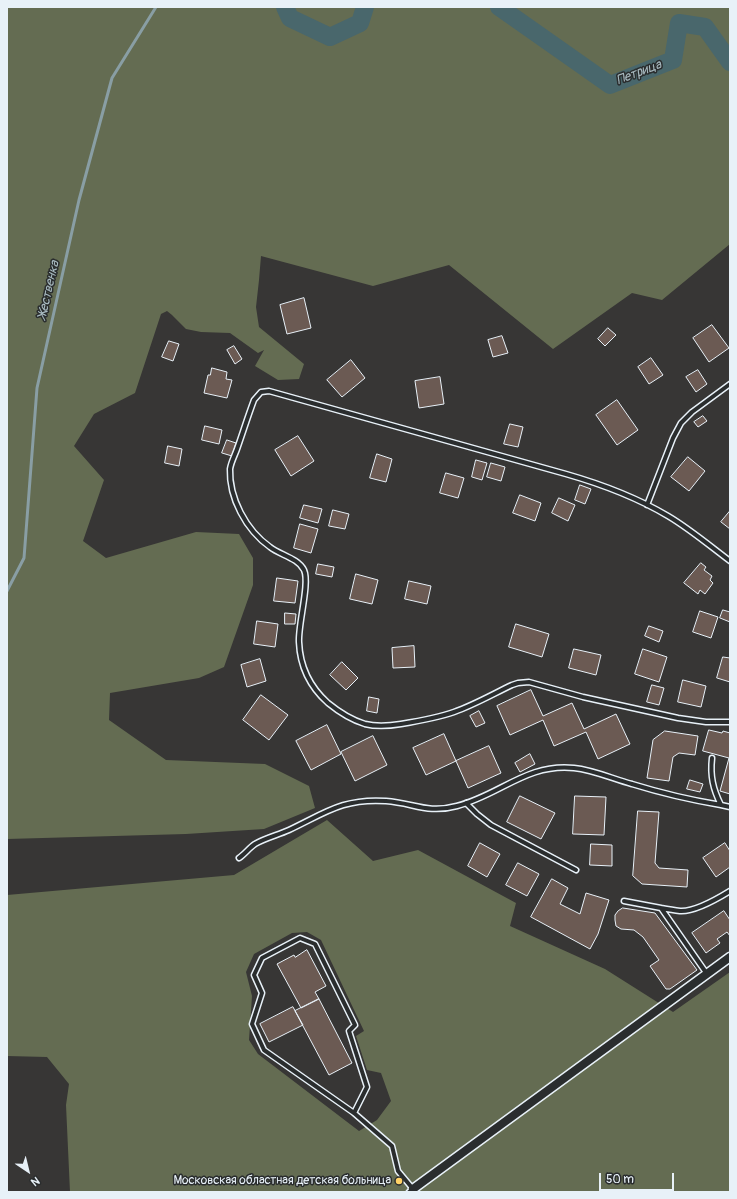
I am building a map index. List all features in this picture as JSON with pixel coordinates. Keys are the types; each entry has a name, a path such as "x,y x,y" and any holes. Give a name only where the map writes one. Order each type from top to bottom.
{"street":[{"path":"411,1191 730,957"}],"lane":[{"path":"647,505 677,429 692,412 730,384"},
{"path":"730,562 677,522 647,505 588,480 269,391 261,392 254,400 230,467 233,493 237,505 248,525 269,547 293,560 305,571 306,584 299,633 300,654 303,665 308,679 322,698 351,718 365,724 378,726 413,722 453,712 512,685 529,682 583,697 684,719 706,722 730,722"},
{"path":"712,758 712,785 721,805"},
{"path":"240,858 256,844 335,807 349,803 362,801 387,801 428,809 447,808 466,804 494,792 522,776 533,772 557,768 574,768 592,771 644,788 730,807"},
{"path":"466,804 476,814 491,825 576,870"},
{"path":"624,901 681,911 706,904 730,891"},
{"path":"661,908 707,974"},
{"path":"354,1113 367,1087 349,1032 355,1025 315,944 300,938 262,958 254,975 262,993 252,1024 264,1050 354,1113 392,1146 398,1171 411,1191"}],"green space":[{"path":"7,7 730,7 730,244 662,300 632,293 553,349 449,265 373,286 261,256 256,307 259,327 304,364 299,379 278,380 255,366 264,350 258,353 230,333 201,332 186,329 167,311 161,314 135,393 94,414 74,446 104,480 83,541 106,558 196,532 239,534 253,558 253,585 224,667 199,678 110,693 109,720 166,760 265,764 309,786 315,808 264,829 186,834 7,839"},
{"path":"327,820 373,861 418,850 516,903 510,926 605,969 673,1012 730,972 730,1192 70,1192 66,1105 69,1084 47,1057 7,1056 7,895 234,875","holes":["307,932 321,940 364,1031 356,1036 367,1070 381,1073 391,1101 377,1120 359,1131 258,1054 249,1040 252,996 246,972 254,954 292,933"]}],"building":[{"path":"304,298 311,328 287,334 280,305"},
{"path":"712,325 729,348 709,362 693,338"},
{"path":"608,328 616,335 605,346 598,339"},
{"path":"502,336 508,353 493,357 488,340"},
{"path":"169,341 179,344 173,361 162,357"},
{"path":"234,346 242,359 235,364 227,350"},
{"path":"651,358 663,375 649,384 638,367"},
{"path":"351,360 365,378 342,397 327,380"},
{"path":"212,368 227,372 226,379 232,380 227,398 204,393 208,375 210,375"},
{"path":"698,370 707,384 696,392 686,377"},
{"path":"440,377 444,404 419,408 415,381"},
{"path":"617,400 638,430 617,445 596,415"},
{"path":"703,416 707,421 698,427 694,422"},
{"path":"510,424 523,427 518,447 504,444"},
{"path":"205,426 222,430 219,444 202,440"},
{"path":"298,436 314,461 291,476 275,450"},
{"path":"227,440 236,443 232,456 222,453"},
{"path":"168,446 182,449 179,466 165,463"},
{"path":"377,454 392,459 386,482 370,478"},
{"path":"688,457 705,471 689,491 671,477"},
{"path":"476,460 487,463 482,480 472,477"},
{"path":"491,463 505,467 501,481 487,477"},
{"path":"446,473 464,478 458,498 440,493"},
{"path":"580,485 591,489 585,504 575,500"},
{"path":"520,495 541,503 535,521 513,513"},
{"path":"559,498 575,505 568,521 552,513"},
{"path":"304,505 322,509 318,523 300,518"},
{"path":"333,510 349,514 345,529 329,526"},
{"path":"730,511 730,529 721,522"},
{"path":"300,524 318,529 311,553 294,548"},
{"path":"701,563 706,567 704,570 712,576 710,580 713,583 705,594 700,590 698,594 684,583"},
{"path":"318,564 334,567 332,577 316,574"},
{"path":"356,574 378,580 372,604 350,599"},
{"path":"277,578 298,581 295,603 274,601"},
{"path":"409,581 431,586 427,604 405,599"},
{"path":"723,610 730,612 730,622 720,618"},
{"path":"700,611 718,617 711,638 693,632"},
{"path":"285,613 296,614 295,624 285,624"},
{"path":"257,621 278,624 275,647 254,644"},
{"path":"516,624 549,634 542,657 509,647"},
{"path":"649,626 663,631 659,642 645,636"},
{"path":"414,646 415,667 393,668 392,648"},
{"path":"574,649 601,655 596,675 569,668"},
{"path":"643,649 667,657 659,682 635,674"},
{"path":"723,657 730,658 730,682 717,678"},
{"path":"260,659 266,681 247,687 241,665"},
{"path":"342,662 358,678 346,690 330,675"},
{"path":"683,680 706,686 701,707 678,702"},
{"path":"652,685 664,688 659,705 647,702"},
{"path":"531,690 543,716 572,703 584,729 616,714 630,744 598,759 586,732 554,746 543,720 510,735 497,706"},
{"path":"261,695 288,715 269,740 243,720"},
{"path":"369,697 379,699 377,713 367,711"},
{"path":"479,711 485,723 476,727 470,716"},
{"path":"327,725 341,754 311,770 296,741"},
{"path":"709,730 730,733 730,794 720,791 729,758 703,751"},
{"path":"665,731 698,736 695,755 679,753 673,757 669,781 647,778 653,740"},
{"path":"444,734 456,761 426,775 413,748"},
{"path":"373,736 387,765 355,781 341,752"},
{"path":"489,746 501,773 468,788 456,761"},
{"path":"530,754 535,764 520,772 515,763"},
{"path":"690,780 703,784 700,792 687,789"},
{"path":"520,796 555,813 541,839 507,822"},
{"path":"575,796 606,797 604,835 573,834"},
{"path":"638,811 659,812 655,863 659,868 688,870 687,887 642,884 633,876"},
{"path":"480,843 500,854 487,877 468,866"},
{"path":"725,843 730,851 730,867 716,877 703,858"},
{"path":"591,844 612,845 612,866 590,865"},
{"path":"518,863 539,874 527,896 506,885"},
{"path":"552,879 568,888 560,904 580,914 586,893 609,900 598,934 590,949 531,917"},
{"path":"623,908 655,913 697,970 670,989 666,989 650,966 659,960 643,937 634,930 621,929 616,926 615,915"},
{"path":"724,911 730,920 730,936 727,932 717,939 720,943 706,953 692,933"},
{"path":"307,950 326,986 315,992 319,999 301,1008 277,964 294,955 295,957"},
{"path":"319,999 352,1063 329,1075 295,1011"},
{"path":"293,1007 303,1025 269,1042 260,1024"}],"waterway":[{"name":"Жественка","path":"7,591 24,558 37,388 79,200 112,78 156,7"},
{"name":"Петрица","path":"285,7 290,18 330,37 360,23 365,7"},
{"name":"Петрица","path":"499,7 610,85 673,60 679,23 705,27 730,62"}],"place":[{"name":"Московская областная детская больница","path":"399,1181"}]}
